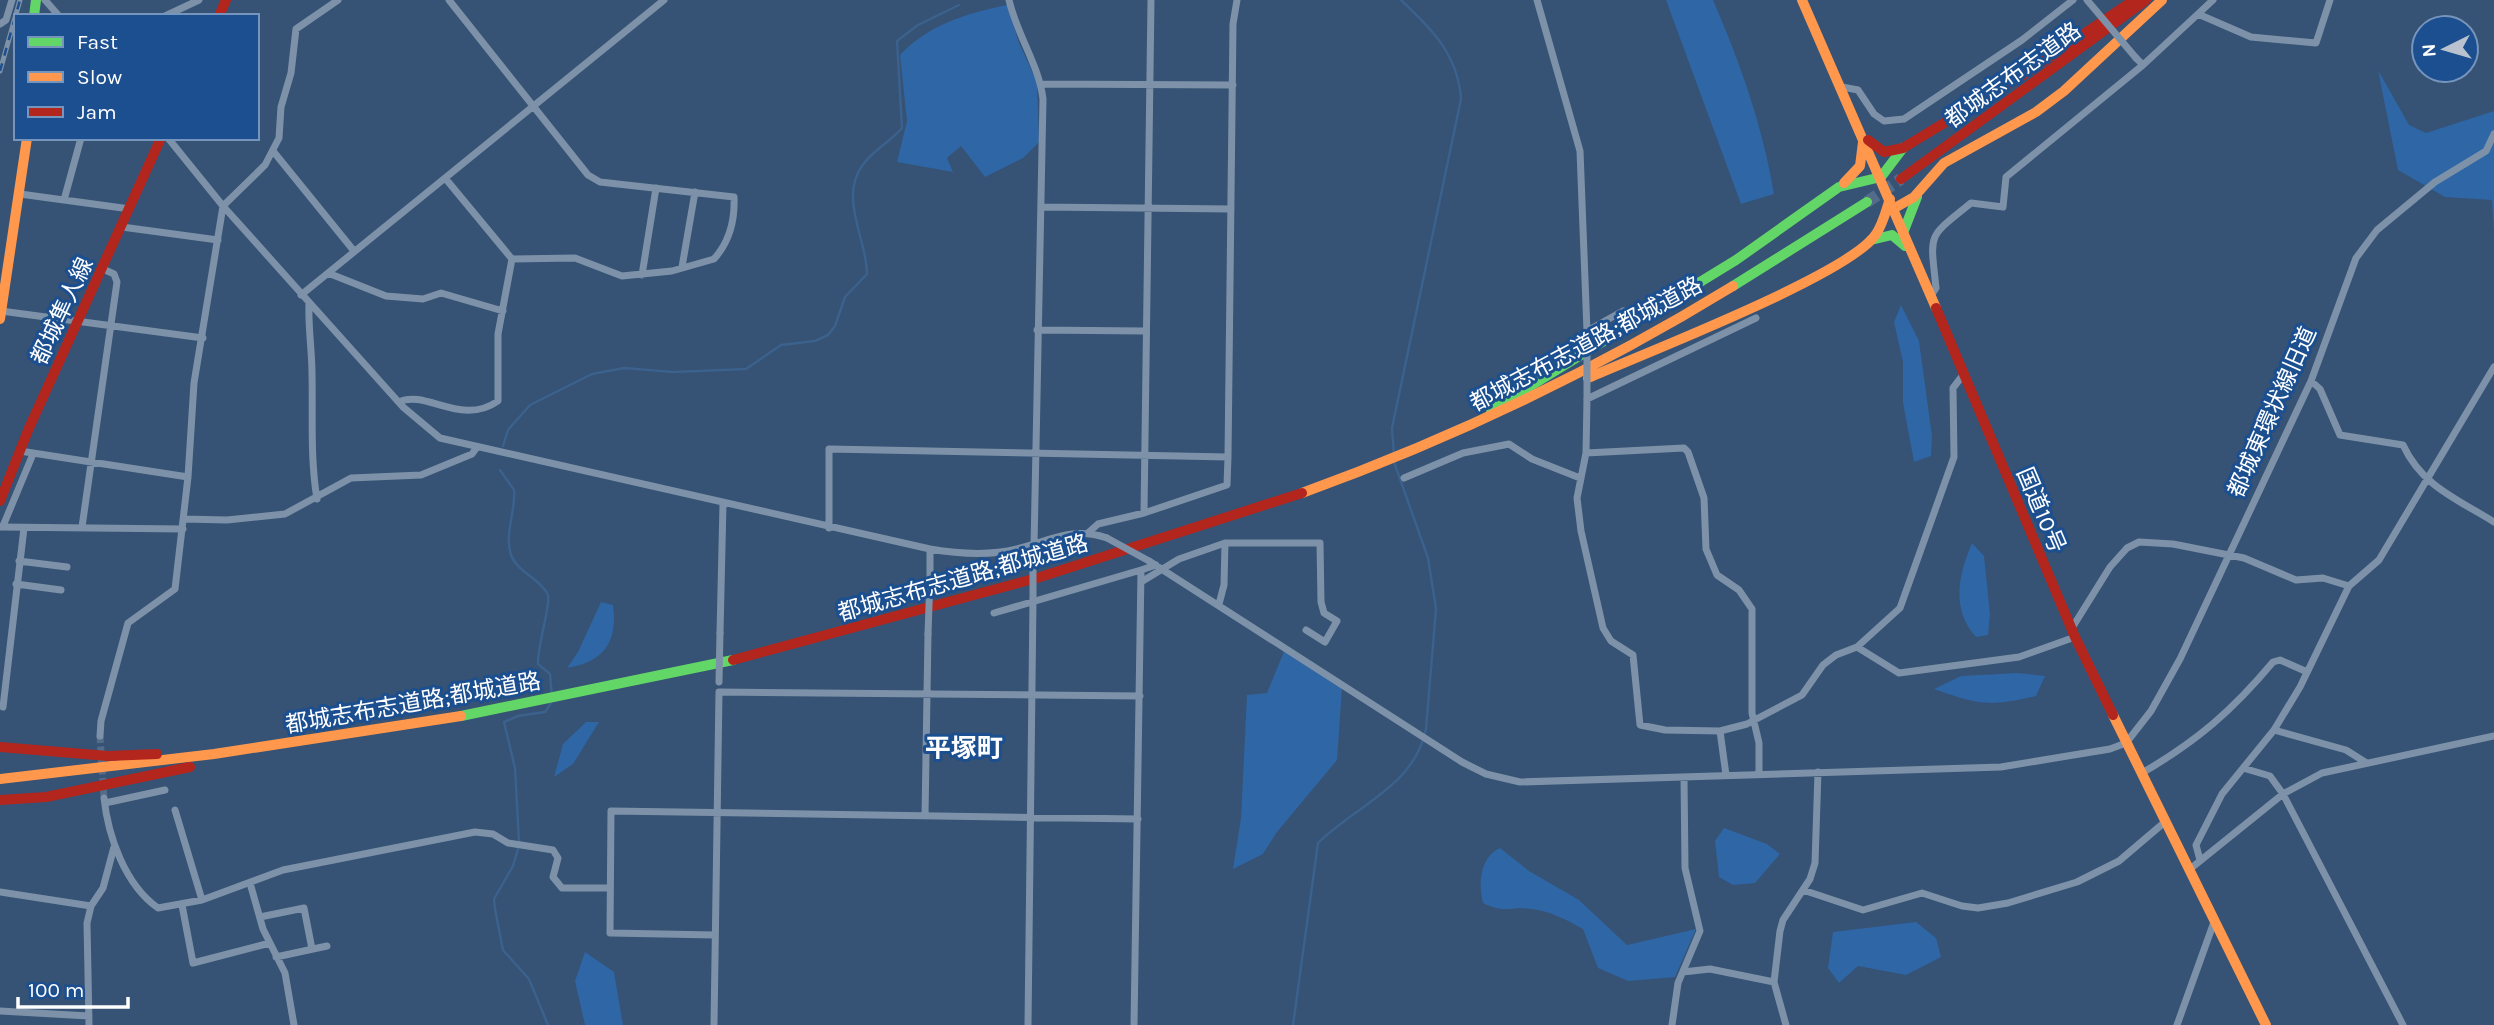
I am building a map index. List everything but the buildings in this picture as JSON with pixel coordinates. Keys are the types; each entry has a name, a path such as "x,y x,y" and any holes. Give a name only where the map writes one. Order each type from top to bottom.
{"main road":[{"name":"国道10号","path":"1802,0 1863,135 2074,632 2266,1025"},
{"path":"1863,135 1877,150 1885,153 1903,148 2023,75 2134,0"},
{"name":"都城志布志道路","path":"1901,179 2146,0"},
{"path":"1871,240 1892,204 1914,197 1944,163 2035,112 2064,91 2162,0"},
{"path":"1422,446 1490,410 1736,260 1860,169 1864,159 1863,135"},
{"path":"1,315 5,256 20,194 27,140"},
{"name":"都城隼人線","path":"0,501 5,470 20,451 160,140"},
{"path":"1839,187 1881,177 1903,148"},
{"path":"1903,233 1908,216 1924,184"},
{"name":"都城志布志道路;都城道路","path":"0,779 229,753 482,713 572,695 780,648 1021,583 1153,544 1376,465 1471,427 1624,350 1867,202"},
{"path":"1471,427 1799,285 1871,240 1892,235 1900,239 1912,255"},
{"path":"0,800 76,791 296,743"},
{"path":"0,747 108,756 209,748 229,753"}],"street":[{"path":"0,24 6,20 12,0"},
{"path":"45,0 57,14"},
{"path":"169,14 199,0"},
{"path":"100,736 101,721 128,624 175,589 188,477 194,383 204,338 223,206 265,165 279,138 281,107 293,58 293,35 300,25 338,0"},
{"path":"449,0 588,175 600,182 734,197 732,226 714,259 642,275 616,276 575,258 512,259"},
{"path":"301,295 664,0"},
{"path":"1009,0 1017,31 1041,84 1042,207 1033,547 1028,1025"},
{"path":"1144,513 1144,331 1151,0"},
{"path":"1088,532 1098,524 1144,513 1227,485 1233,85 1237,0"},
{"path":"1536,0 1580,151 1587,331 1586,453 1577,498 1581,531 1601,621 1611,641 1633,655 1640,725 1665,730 1720,731 1754,720 1802,695 1823,665 1836,655 1857,647 1900,608 1955,457 1953,388 1963,375"},
{"path":"1842,87 1857,90 1874,114 1884,121 1904,119 2022,40 2073,0"},
{"path":"2087,0 2143,65"},
{"path":"1930,297 1936,288 1931,244 1933,235 1971,203 2003,207 2006,177 2143,65 2213,0"},
{"path":"2198,14 2250,37 2316,43 2330,0"},
{"path":"1041,84 1233,85"},
{"name":"都城東環状線旧道","path":"2126,743 2151,711 2180,659 2311,381 2356,258 2367,242 2435,182 2486,151 2494,134"},
{"path":"64,200 79,140"},
{"path":"170,140 223,206 398,402 440,438 930,550 978,554 1033,547 1067,533 1088,532 1107,538 1219,604 1474,769 1520,782 2029,765 2110,750 2126,743"},
{"path":"273,151 354,251"},
{"path":"398,402 415,400 454,410 481,410 499,401 498,334 512,259 445,178"},
{"path":"642,275 656,188"},
{"path":"682,267 695,192"},
{"path":"20,194 130,209"},
{"path":"1042,207 1231,209"},
{"path":"122,227 218,240"},
{"path":"82,527 117,282 114,274 103,269"},
{"path":"328,273 386,296 423,299 441,293 503,311"},
{"path":"309,303 307,332 312,374 310,443 317,499"},
{"path":"1587,331 1623,311"},
{"path":"1,315 204,338"},
{"path":"1587,399 1756,318"},
{"path":"1037,330 1144,331"},
{"path":"2200,860 2196,845 2222,794 2274,730 2300,687 2305,671 2349,586 2379,560 2494,367"},
{"path":"2311,381 2320,388 2340,435 2403,445 2412,466 2427,482 2494,522"},
{"path":"1404,478 1463,453 1509,444 1532,459 1580,478"},
{"path":"184,519 227,520 285,514 317,499 351,478 421,475 472,454 477,447"},
{"path":"1586,453 1684,448 1688,452 1703,498 1706,549 1717,575 1739,590 1752,609 1751,664 1754,720 1759,743 1759,774"},
{"path":"829,528 828,449 1228,457"},
{"path":"20,451 188,477"},
{"path":"33,454 1,526 183,529"},
{"path":"714,1025 723,504"},
{"path":"3,707 24,528"},
{"path":"1857,647 1899,673 2020,657 2074,632 2110,567 2127,548 2154,541 2244,558 2296,580 2323,578 2349,586"},
{"path":"1219,604 1224,585 1225,543"},
{"path":"994,614 1225,543 1320,543 1321,602 1324,613 1337,621 1325,642 1306,630"},
{"path":"925,816 930,550"},
{"path":"19,561 67,567"},
{"path":"1141,582 1156,565"},
{"path":"1134,1025 1141,570"},
{"path":"16,584 61,590"},
{"path":"2142,773 2183,748 2236,706 2273,662 2280,660 2305,671"},
{"path":"719,692 1140,696"},
{"path":"2274,730 2346,750 2365,762"},
{"path":"1720,731 1726,775"},
{"path":"2190,869 2283,794 2322,773 2494,736"},
{"path":"2243,768 2270,776 2283,794 2403,1025"},
{"path":"1786,1025 1774,982 1783,920 1810,879 1817,850 1818,772"},
{"path":"1672,1025 1678,983 1700,931 1685,867 1684,777"},
{"path":"165,790 104,801 114,847 153,905 158,908 202,900 283,870 487,831 508,843 553,850 558,858 553,877 562,888 610,888"},
{"path":"175,810 202,900"},
{"path":"715,935 610,933 611,811 1138,820"},
{"path":"1803,890 1863,910 1923,893 1978,908 2008,903 2077,882 2119,861 2166,821"},
{"path":"89,1025 87,923 91,906 103,888 114,847"},
{"path":"250,883 260,917 285,974 294,1025"},
{"path":"0,892 91,906"},
{"path":"182,905 193,963 270,943"},
{"path":"260,917 304,908 313,949"},
{"path":"2177,1025 2214,921"},
{"path":"276,957 327,946"},
{"path":"1683,972 1710,968 1774,982"},
{"path":"0,1011 89,1016"}],"shaded area":[{"path":"1666,0 1713,0 1750,95 1774,194 1741,204"},
{"path":"1007,5 1019,43 1037,82 1039,142 1023,158 985,177 961,146 947,158 953,172 897,162 907,121 900,55 936,28 977,12"},
{"path":"2378,70 2409,125 2426,133 2494,111 2494,233 2492,200 2445,197 2398,170"},
{"path":"1901,305 1919,341 1932,436 1931,456 1914,462 1903,403 1903,362 1894,322"},
{"path":"1972,543 1984,556 1990,614 1988,635 1976,637 1963,615 1959,592 1963,568"},
{"path":"601,602 613,605 613,630 606,648 590,661 567,668 578,652"},
{"path":"1285,649 1342,688 1337,760 1277,832 1263,854 1233,869 1241,818 1247,695 1267,693"},
{"path":"2018,673 2045,676 2036,696 1984,703 1934,689 1961,676"},
{"path":"586,722 599,722 573,764 554,777 563,744"},
{"path":"1724,828 1767,844 1780,854 1755,883 1733,885 1719,877 1715,841"},
{"path":"1500,848 1529,871 1579,900 1627,945 1696,929 1675,977 1628,981 1598,968 1583,929 1545,912 1524,908 1497,908 1483,903 1482,872 1488,858"},
{"path":"1916,922 1936,938 1941,957 1906,975 1858,966 1839,983 1828,968 1833,932"},
{"path":"585,952 614,972 623,1025 585,1025 575,981"}],"waterway":[{"path":"1394,456 1392,428 1461,99 1455,69 1442,44 1401,0"},
{"path":"503,446 508,430 530,405 592,374 624,368 673,372 746,369 781,345 815,341 828,335 835,326 845,297 867,274 853,205 856,178 866,161 902,128 897,41 918,25 959,5"},
{"path":"1293,1025 1318,843 1397,781 1419,749 1426,729 1436,609 1428,558 1394,462"},
{"path":"500,470 514,490 509,531 511,555 518,566 540,584 548,595 538,664 550,674 552,697"},
{"path":"519,841 515,768 504,722 518,716 545,712 551,703"},
{"path":"518,849 513,866 494,899 495,909 503,950 529,979 548,1025"}],"tunnel":[{"path":"1867,202 1901,179"},
{"path":"100,736 104,798"}],"railway":[{"path":"16,14 20,0"},
{"path":"0,71 14,21"}],"traffic: fast":[{"path":"34,14 36,0"},
{"path":"1491,410 1736,260 1839,187 1881,177 1903,148"},
{"path":"1903,233 1917,197"},
{"path":"1733,286 1867,202"},
{"path":"1871,240 1892,235 1905,246"},
{"path":"461,716 733,660"}],"traffic: slow":[{"path":"1802,0 1936,308"},
{"path":"1893,209 1914,197 1944,163 2036,112 2064,91 2162,0"},
{"path":"0,319 27,140"},
{"path":"1844,183 1860,166 1863,142"},
{"path":"1588,378 1743,312 1828,270 1859,251 1876,234 1890,199"},
{"path":"1302,493 1414,449 1523,400 1629,346 1733,286"},
{"path":"2113,715 2266,1025"},
{"path":"0,779 214,754 461,716"}],"traffic: jam":[{"path":"220,14 226,0"},
{"path":"1868,140 1884,152 1903,148 2023,75 2134,0"},
{"path":"1901,179 2146,0"},
{"path":"0,501 29,428 160,140"},
{"path":"1936,308 2075,637 2113,715"},
{"path":"733,660 1037,578 1302,493"},
{"path":"0,747 108,756 157,754"},
{"path":"0,800 46,797 190,767"}],"district":[{"name":"平塚町","path":"964,748"}]}
